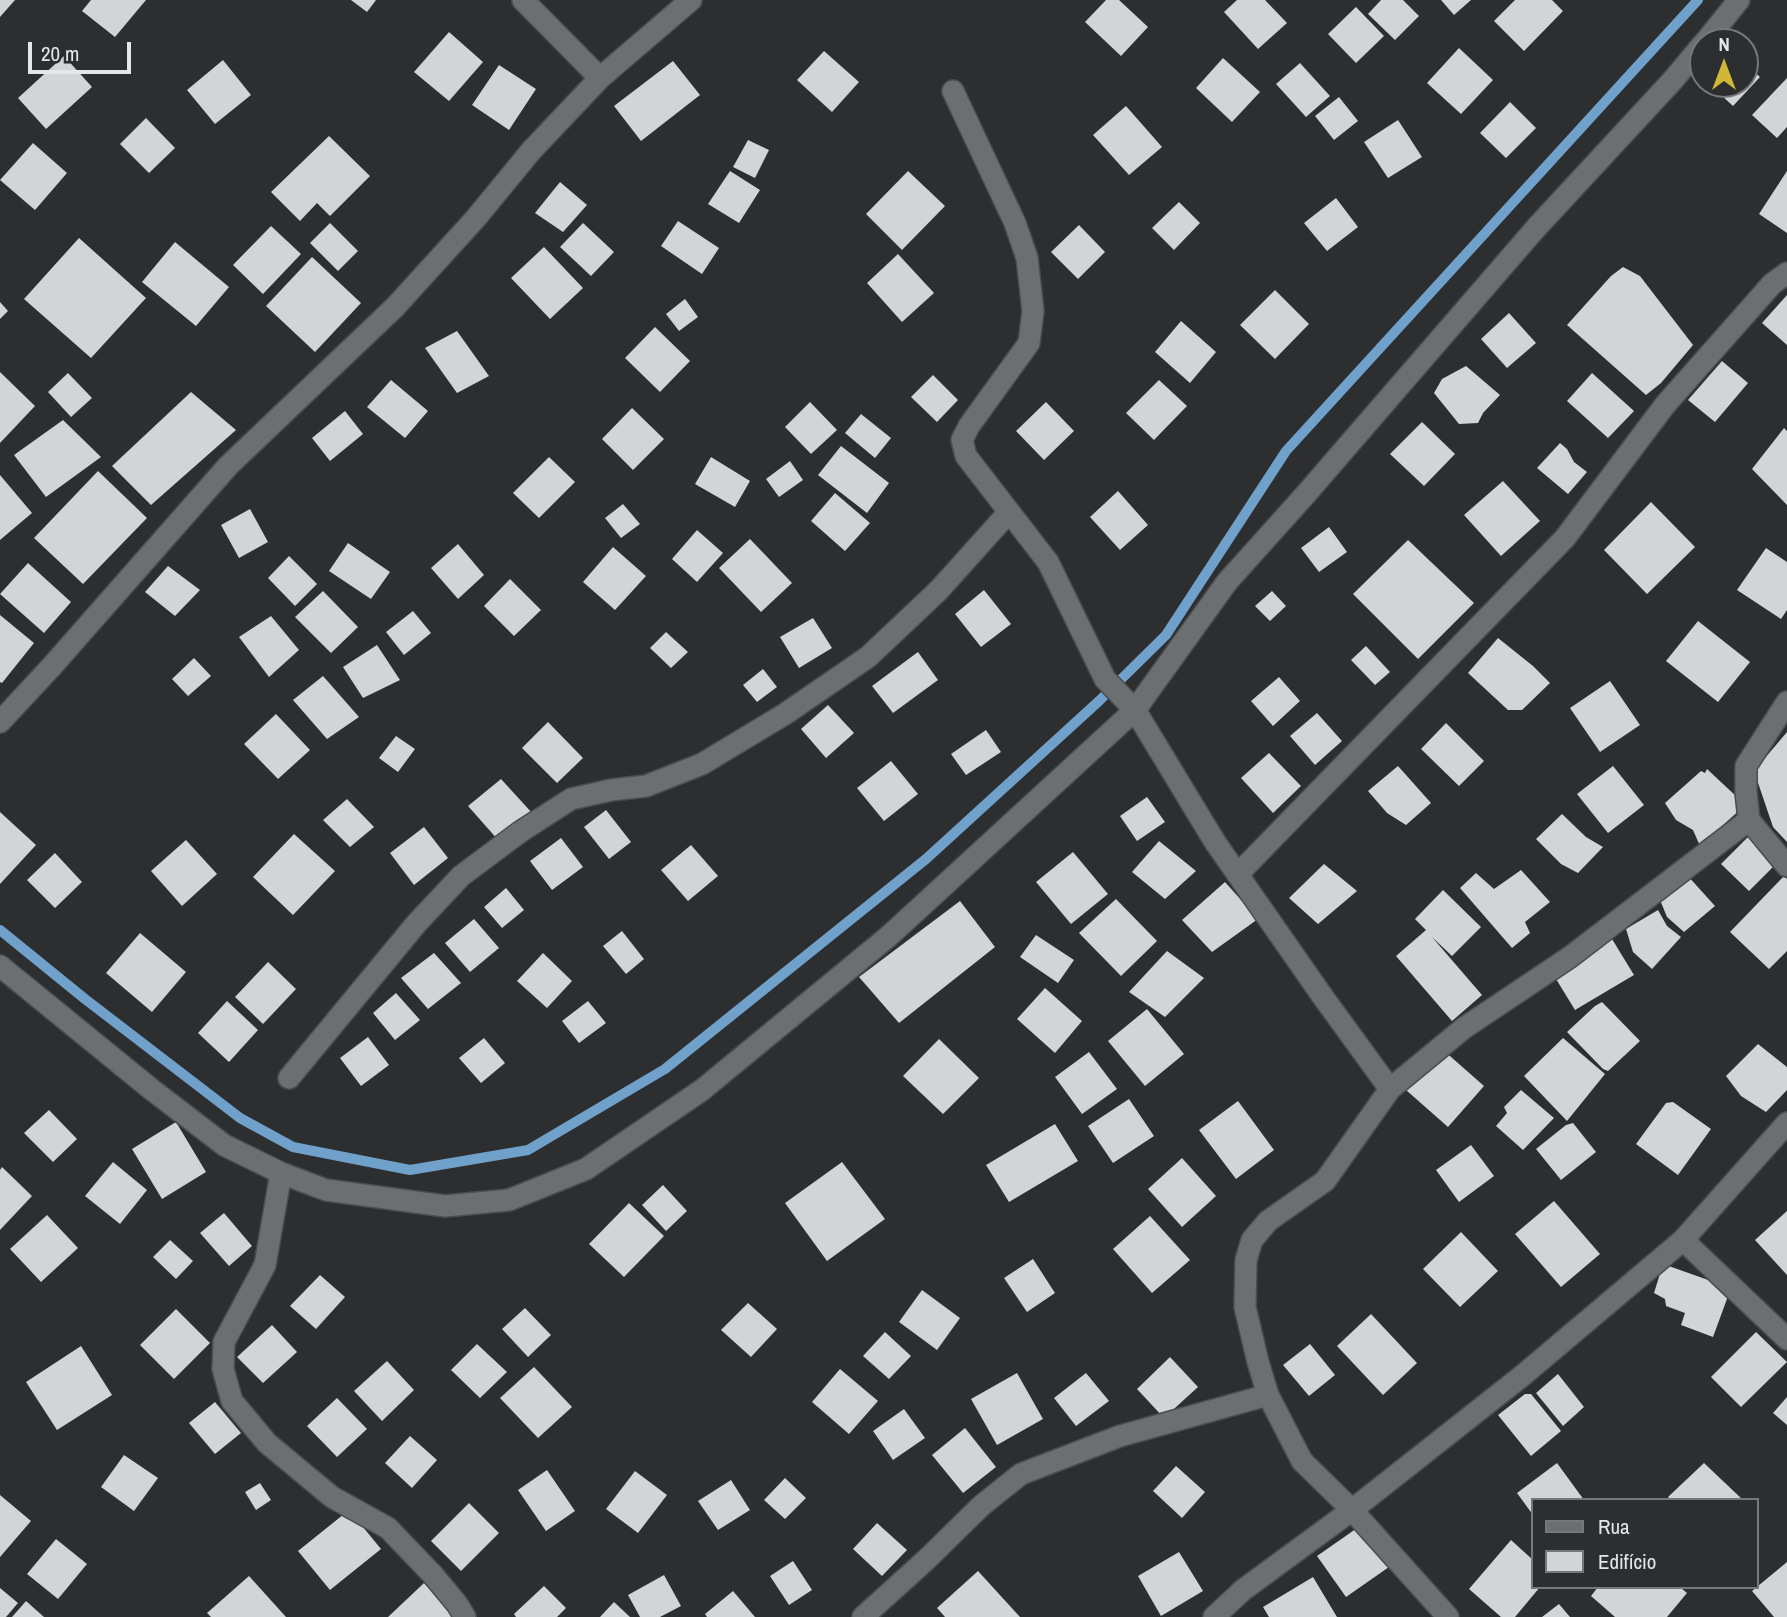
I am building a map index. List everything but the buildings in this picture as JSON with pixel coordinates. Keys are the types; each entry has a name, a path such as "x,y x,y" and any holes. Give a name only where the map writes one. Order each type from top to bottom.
{"street":[{"path":"523,0 600,78"},
{"path":"0,722 228,466 395,307 476,218 531,151 600,78 691,0"},
{"path":"1716,28 1739,0"},
{"path":"0,966 224,1145 281,1173 326,1190 444,1206 509,1200 586,1169 702,1090 889,936 1129,704 1227,582 1536,228 1689,62"},
{"path":"953,91 1015,223 1027,258 1033,311 1029,343 969,426 962,440 966,456 1048,562 1105,678 1129,704 1215,842 1390,1089"},
{"path":"1238,874 1565,538 1665,405 1772,284 1787,273"},
{"path":"289,1078 408,934 461,876 520,832 571,799 646,786 702,764 785,715 868,657 939,590 1009,512"},
{"path":"1787,702 1746,766 1749,820 1787,866"},
{"path":"1448,1617 1352,1510 1302,1461 1268,1395 1245,1307 1246,1260 1252,1240 1268,1221 1325,1181 1390,1089 1464,1028 1570,957 1749,820"},
{"path":"1214,1617 1242,1590 1352,1510 1522,1376 1683,1240 1787,1122"},
{"path":"281,1173 265,1265 224,1342 223,1369 232,1401 267,1443 313,1482 332,1497 388,1528 433,1574 465,1617"},
{"path":"1683,1240 1787,1339"},
{"path":"863,1617 981,1506 1021,1474 1120,1436 1268,1395"}],"waterway":[{"path":"0,930 240,1118 293,1147 410,1170 528,1150 665,1069 926,859 1099,701 1166,635 1286,451 1698,0"}]}
